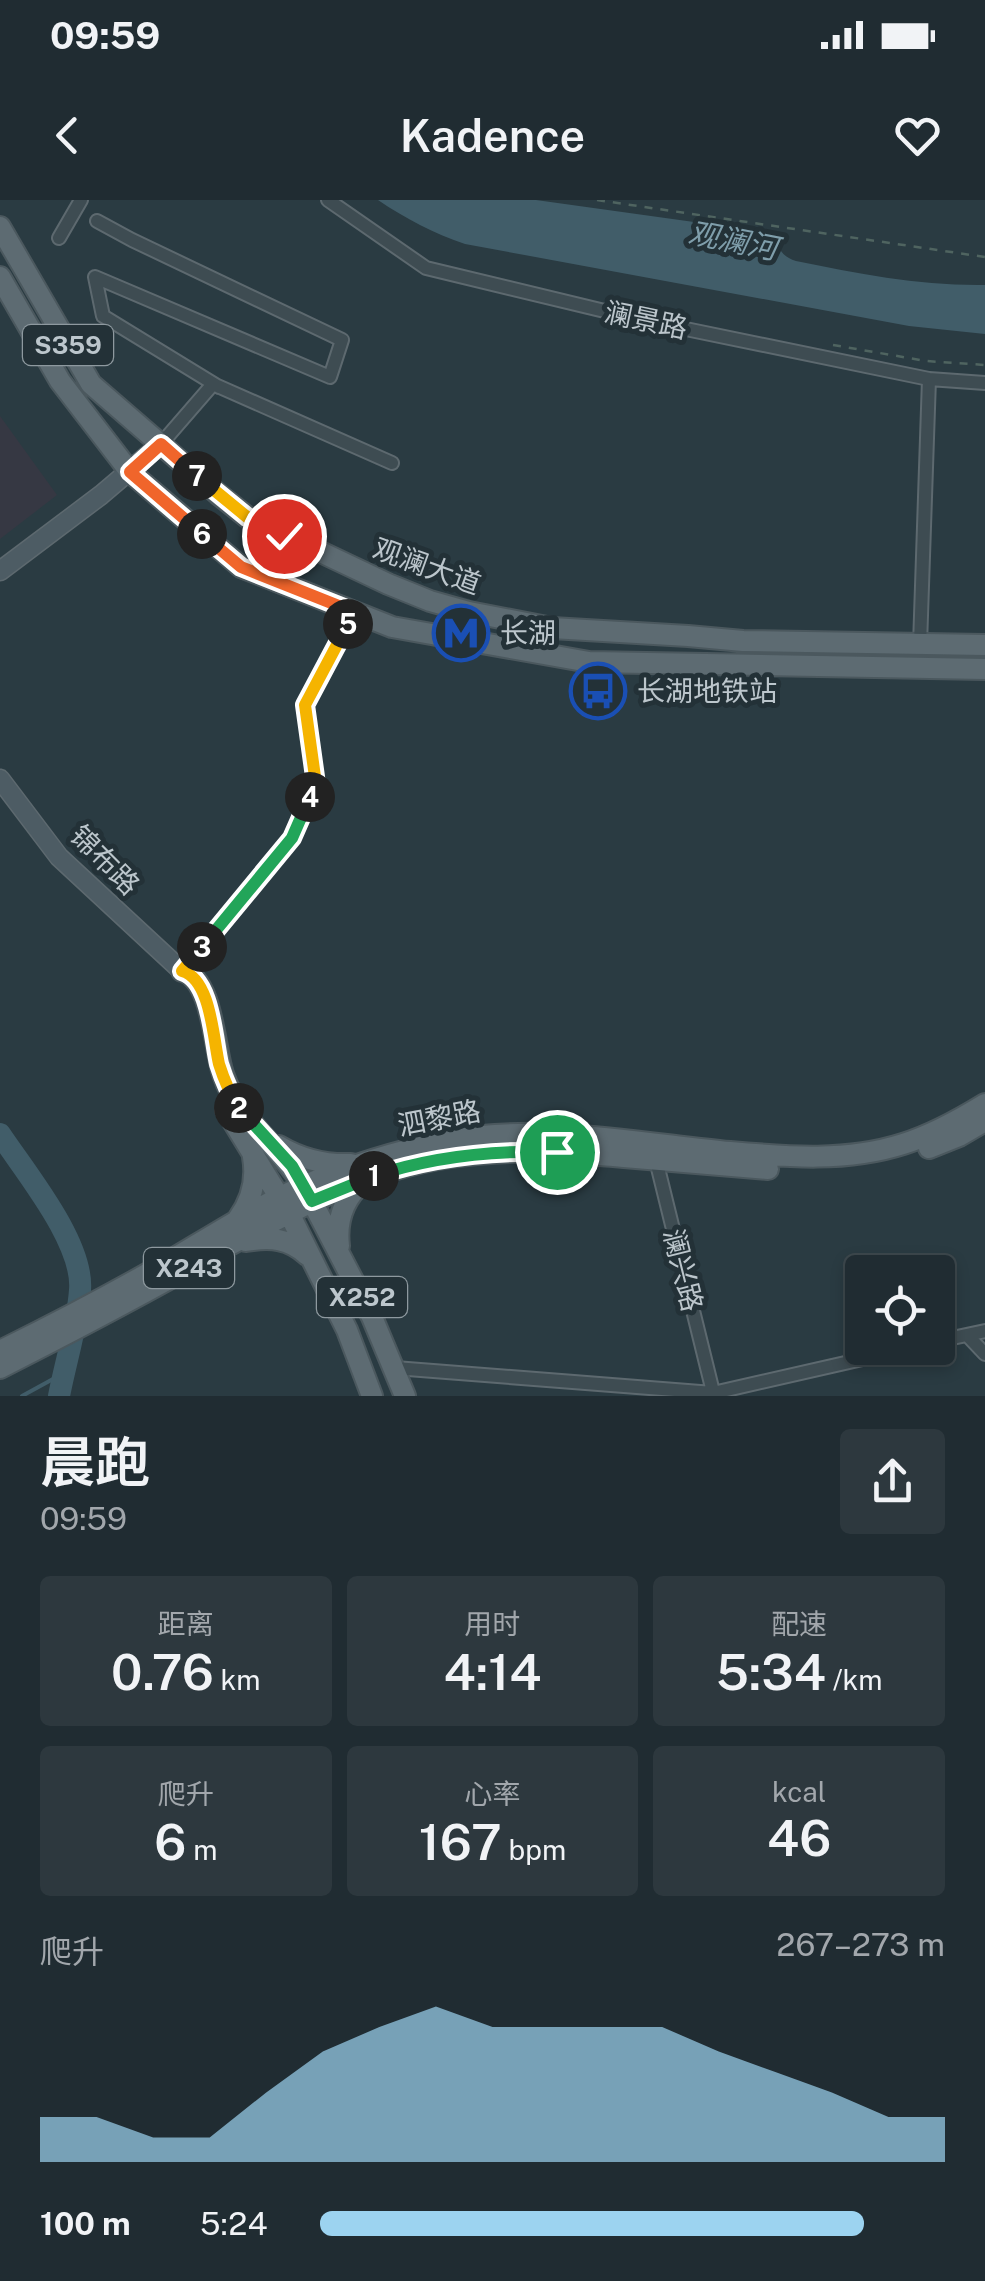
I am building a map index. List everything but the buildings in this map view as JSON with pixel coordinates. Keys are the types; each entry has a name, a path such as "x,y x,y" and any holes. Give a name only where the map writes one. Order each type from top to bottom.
{"main road":[{"name":"观澜大道","path":"0,226 91,384 247,517 388,584 469,612 552,628 743,641 985,646"},
{"name":"观澜大道","path":"0,277 60,381 130,472 241,567 354,612 392,627 589,662 985,669"},
{"path":"0,570 161,444"},
{"name":"锦布路","path":"0,778 59,857 182,971"},
{"name":"X252","path":"182,971 198,1001 218,1094 257,1140 292,1166 372,1317 405,1396"},
{"name":"泗黎路","path":"654,1152 848,1156 916,1139 985,1104"},
{"name":"泗黎路","path":"0,1368 56,1332 308,1193 448,1141 484,1135 559,1135 800,1171 881,1163 959,1136 985,1121"},
{"path":"228,1237 246,1207 254,1183 252,1154 257,1140 314,1161 364,1171 341,1212 338,1226 342,1257"},
{"name":"X252","path":"257,1140 285,1206 348,1330 372,1396"},
{"path":"228,1237 271,1238 291,1243 312,1260"},
{"name":"泗黎路","path":"0,1351 56,1332"}],"street":[{"path":"59,238 81,200"},
{"name":"澜景路","path":"328,200 426,268 642,320 930,379 985,383"},
{"path":"97,221 342,340 330,377 95,278 103,316 219,387"},
{"path":"920,644 930,379"},
{"path":"161,444 213,384 392,464"},
{"path":"182,971 292,838 316,784 305,705 354,612"},
{"name":"澜兴路","path":"654,1152 714,1394"},
{"path":"955,1337 985,1330"},
{"path":"967,1334 985,1354"},
{"path":"395,1368 714,1394 845,1363"}],"path":[{"path":"596,200 985,258"},
{"path":"818,343 926,361 985,365"}],"shaded area":[{"path":"0,416 57,495 0,539"}],"water":[{"name":"观澜河","path":"378,200 536,200 773,233 781,251 796,261 914,281 985,285 985,334 909,326 465,244 420,225"}],"waterway":[{"path":"0,1134 51,1209 79,1271 77,1316 59,1396"},
{"path":"22,1396 64,1373"}],"place":[{"name":"长湖","path":"461,633"},
{"name":"长湖地铁站","path":"598,691"}],"route":[{"path":"284,536 247,517 161,444 130,472 241,567 354,612 305,705 316,784 292,838 182,971 192,975 204,994 227,1087 247,1119 292,1166 312,1201 412,1164 482,1153 557,1152"}]}
